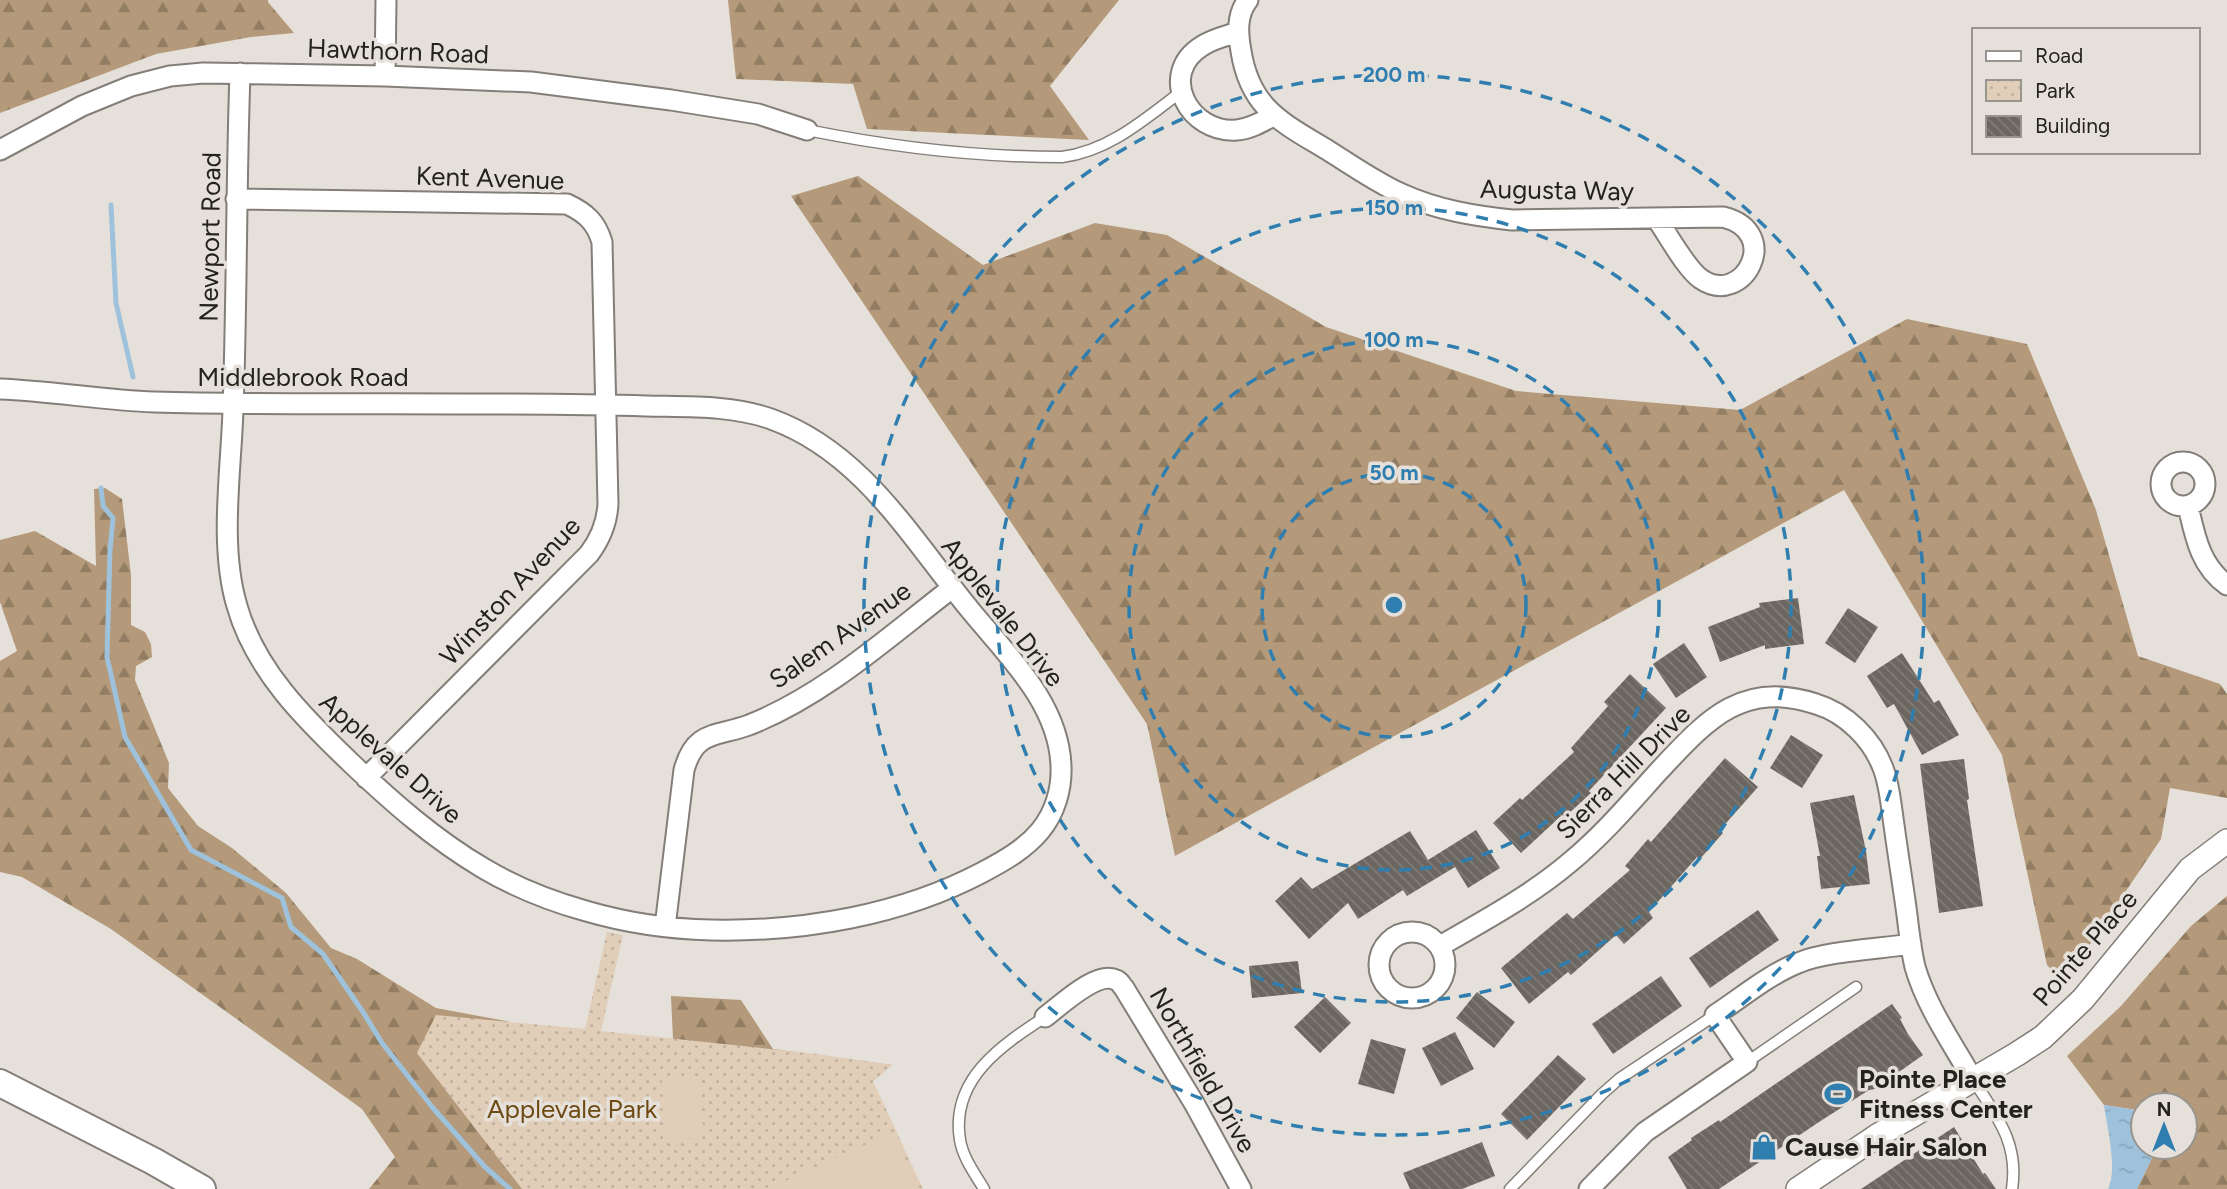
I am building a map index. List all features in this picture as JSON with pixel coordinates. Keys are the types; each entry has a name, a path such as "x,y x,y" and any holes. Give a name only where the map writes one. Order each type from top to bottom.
{"main road":[{"path":"0,1083 202,1189"}],"street":[{"path":"385,76 386,0"},
{"name":"Augusta Way","path":"1248,0 1244,5 1238,32 1244,68 1256,95 1273,116 1379,182 1402,194 1448,209 1511,220 1723,216 1735,219 1745,226 1751,236 1755,247 1749,270 1742,278 1732,283 1711,284 1701,279 1693,272 1656,218"},
{"path":"1238,32 1202,46 1190,56 1183,69 1180,84 1190,112 1202,122 1216,128 1237,130 1273,116"},
{"name":"Hawthorn Road","path":"0,150 82,106 140,83 170,76 240,73 531,82 758,114 807,130"},
{"name":"Newport Road","path":"233,402 240,73"},
{"name":"Kent Avenue","path":"236,199 551,203 567,204 580,210 591,219 598,230 604,255 606,405"},
{"name":"Middlebrook Road","path":"0,388 72,397 151,402 606,405"},
{"name":"Applevale Drive","path":"233,402 228,546 237,607 251,643 267,670 322,735 366,778 414,821 515,885 550,900 590,912 664,927 765,929 814,924 898,906 974,877 1009,858 1026,845 1043,828 1060,789 1059,746 1052,725 1032,687 874,488 831,452 795,429 756,414 703,407 606,405"},
{"name":"Winston Avenue","path":"366,778 598,543 607,516 606,405"},
{"path":"2188,506 2202,555 2214,574 2227,585"},
{"name":"Salem Avenue","path":"664,927 684,770 690,751 708,737 747,725 785,708 822,686 952,588"},
{"name":"Sierra Hill Drive","path":"1440,946 1549,880 1571,862 1708,721 1738,704 1772,697 1806,700 1830,710 1852,724 1874,751 1882,766 1888,783 1915,965 1930,1004 1973,1080"},
{"name":"Pointe Place","path":"1798,1189 1877,1136 2017,1055 2063,1020 2097,983 2190,869 2227,841"},
{"path":"1589,1189 1645,1132 1747,1062 1715,1015 1797,963 1818,957 1911,944"},
{"name":"Northfield Drive","path":"1045,1017 1095,980 1116,980 1124,988 1194,1103 1241,1189"}],"lane":[{"path":"807,130 855,140 950,153 1062,157 1082,153 1113,141 1182,92"},
{"path":"1747,1062 1856,987"},
{"path":"1510,1189 1602,1094 1715,1015"},
{"path":"984,1189 960,1140 963,1102 969,1086 990,1056 1006,1042 1045,1017"},
{"path":"1973,1080 2009,1141 2013,1158 2012,1189"}],"green space":[{"path":"0,0 268,0 294,33 251,37 156,54 0,113"},
{"path":"728,0 1119,0 1050,86 1089,140 867,129 853,84 736,79"},
{"path":"858,176 983,265 1095,223 1167,235 1326,327 1516,391 1740,410 1907,319 2027,344 2096,510 2138,656 2220,684 2227,694 2227,798 2170,788 2161,839 2064,983 2047,965 2002,755 1844,490 1175,856 1147,724 791,196"},
{"path":"105,488 122,499 131,575 131,625 145,632 151,644 152,657 136,666 135,680 169,763 168,788 198,826 232,848 286,893 331,948 357,959 436,1008 506,1021 765,1104 673,1039 671,996 741,1000 773,1049 892,1065 754,1179 749,1189 369,1189 395,1157 362,1109 111,929 22,877 0,872 0,661 17,651 0,602 0,540 35,531 96,566 94,489"},
{"path":"2227,896 2227,1189 2137,1189 2151,1161 2199,1161 2199,1091 2129,1091 2129,1109 2104,1105 2067,1056 2120,1007 2191,926"},
{"name":"Applevale Park","path":"607,932 623,935 601,1031 817,1054 892,1065 873,1081 923,1189 522,1189 417,1053 436,1015 585,1029"},
{"path":"701,1078 703,1138 664,1140 662,1079"},
{"path":"893,1132 919,1189 772,1187"}],"water":[{"path":"2104,1105 2129,1109 2129,1161 2151,1161 2137,1189 2108,1189 2112,1171"}],"building":[{"path":"1798,598 1804,644 1765,649 1765,645 1720,662 1708,627 1760,607 1759,603"},
{"path":"1848,608 1878,627 1855,663 1825,643"},
{"path":"1684,643 1707,677 1676,698 1653,664"},
{"path":"1902,653 1934,703 1939,700 1959,735 1922,755 1894,704 1887,708 1867,676"},
{"path":"1630,674 1666,708 1589,791 1591,793 1565,817 1562,815 1521,853 1493,823 1574,752 1571,748 1608,706 1604,702"},
{"path":"1791,735 1823,755 1802,788 1770,768"},
{"path":"1725,758 1758,787 1720,830 1723,833 1699,860 1697,857 1649,912 1653,918 1624,944 1616,935 1571,975 1568,972 1529,1004 1501,968 1567,913 1573,919 1630,870 1625,866 1648,839 1651,842"},
{"path":"1964,759 1967,800 1983,906 1939,913 1920,764"},
{"path":"1854,795 1870,884 1821,889 1817,856 1820,856 1810,803"},
{"path":"1476,830 1500,868 1468,888 1455,867 1407,896 1403,890 1358,919 1348,903 1309,939 1275,901 1301,877 1312,889 1410,831 1428,860"},
{"path":"1758,910 1779,940 1710,988 1689,958"},
{"path":"1298,961 1302,993 1252,998 1249,966"},
{"path":"1661,976 1682,1006 1613,1054 1592,1024"},
{"path":"1477,992 1515,1022 1494,1048 1456,1018"},
{"path":"1325,997 1351,1023 1320,1053 1294,1027"},
{"path":"1892,1004 1923,1055 1719,1189 1687,1189 1668,1157 1692,1140 1691,1138 1719,1120 1720,1122"},
{"path":"1455,1032 1474,1069 1441,1086 1422,1048"},
{"path":"1371,1039 1406,1049 1394,1094 1358,1084"},
{"path":"1558,1055 1586,1079 1527,1140 1501,1114"},
{"path":"1954,1127 1983,1174 1985,1173 1996,1189 1861,1189"},
{"path":"1482,1142 1495,1176 1462,1189 1410,1189 1403,1173"}],"waterway":[{"path":"111,205 116,303 133,377"},
{"path":"101,488 103,506 113,518 107,657 125,737 191,850 282,898 291,927 323,954 382,1043 433,1108 485,1167 510,1189"}],"place":[{"name":"Pointe Place Fitness Center","path":"1838,1094"},
{"name":"Cause Hair Salon","path":"1764,1147"}]}
